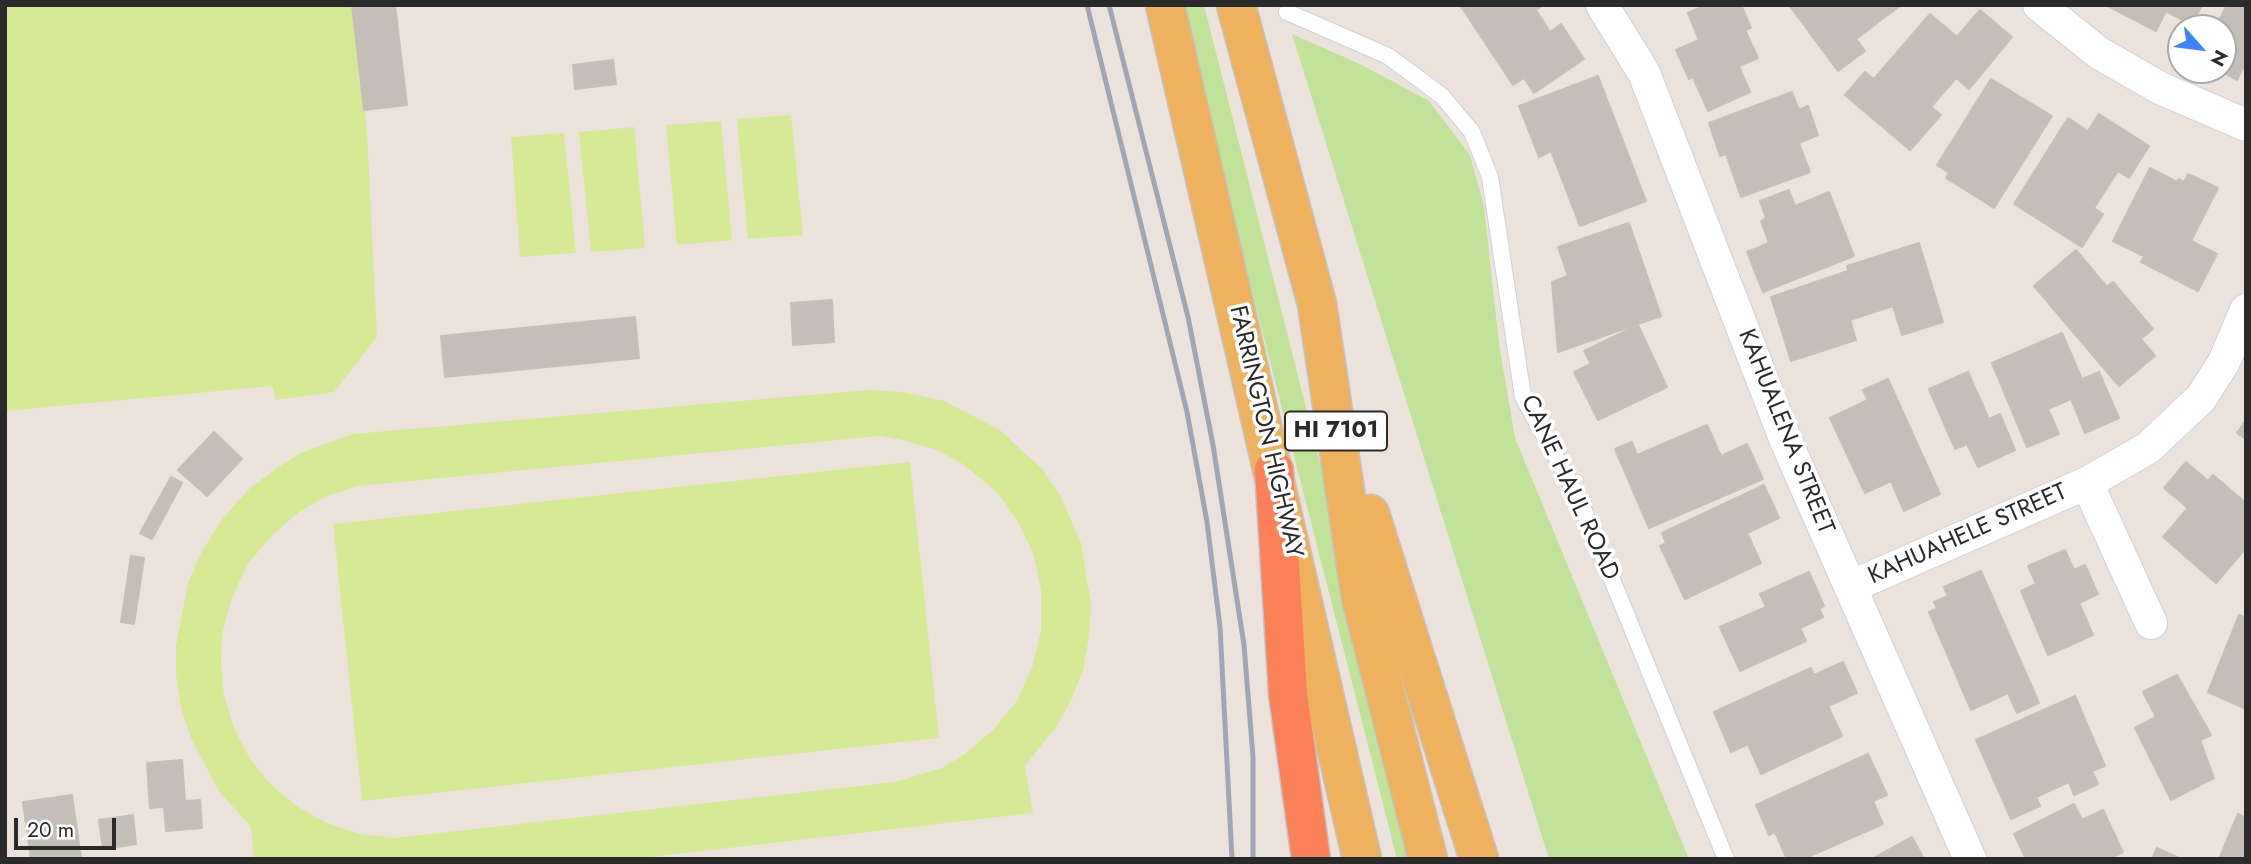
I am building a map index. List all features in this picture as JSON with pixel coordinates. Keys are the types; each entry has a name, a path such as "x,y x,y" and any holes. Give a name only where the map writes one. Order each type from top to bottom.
{"highway":[{"path":"1274,470 1288,694 1311,859"}],"main road":[{"name":"FARRINGTON HIGHWAY","path":"1164,5 1274,470 1362,859"},
{"name":"HI 7101","path":"1236,5 1317,304 1361,598 1427,859"},
{"path":"1317,304 1378,546 1479,859"}],"street":[{"name":"KAHUALENA STREET","path":"1602,5 1644,73 1657,102 1786,441 1970,859"},
{"path":"2039,5 2099,53 2160,88 2246,125"},
{"name":"KAHUAHELE STREET","path":"1850,587 2087,483 2148,447 2201,398 2224,362 2246,310"},
{"name":"KAHUAHELE STREET","path":"2087,483 2151,623"}],"lane":[{"name":"CANE HAUL ROAD","path":"1287,12 1388,56 1442,96 1472,132 1490,177 1523,397 1580,501 1726,859"}],"green space":[{"path":"5,5 352,5 367,132 377,337 334,392 276,400 272,386 5,411"},
{"path":"1179,5 1204,5 1420,859 1397,859"},
{"path":"1292,34 1362,65 1429,101 1470,155 1484,207 1499,344 1515,438 1689,859 1549,859"},
{"path":"791,115 803,235 748,239 737,119"},
{"path":"721,121 732,240 677,245 666,125"},
{"path":"634,127 645,248 591,252 579,132"},
{"path":"564,133 576,253 520,257 511,137"},
{"path":"869,390 903,392 944,401 1000,430 1043,470 1060,495 1081,543 1091,604 1083,670 1072,698 1058,724 1025,766 1033,813 633,859 254,859 251,827 218,790 191,738 181,708 176,675 176,645 188,583 202,551 223,518 248,490 301,453 352,434","holes":["880,436 937,450 963,464 997,492 1018,522 1033,553 1041,589 1041,630 1032,668 1016,702 993,730 965,754 942,768 895,782 394,838 360,834 327,823 298,807 270,784 249,757 234,728 224,695 221,663 222,634 232,598 247,565 271,536 299,512 327,496 358,486"]},
{"path":"910,462 939,738 362,801 333,524"}],"building":[{"path":"352,5 395,5 407,105 364,110"},
{"path":"1460,5 1543,5 1536,10 1550,32 1561,24 1584,59 1534,93 1524,78 1513,85"},
{"path":"1706,5 1741,5 1751,28 1745,30 1758,58 1739,66 1750,92 1708,111 1693,77 1689,79 1676,50 1699,40 1688,13"},
{"path":"1789,5 1901,5 1856,39 1865,51 1838,71"},
{"path":"2106,5 2202,5 2198,14 2172,14 2166,11 2156,31"},
{"path":"2227,5 2246,5 2246,62 2237,80 2237,14 2222,14"},
{"path":"1980,10 2012,37 1969,89 1956,78 1931,107 1941,115 1910,150 1845,95 1865,72 1874,79 1930,14 1957,37"},
{"path":"613,60 616,84 575,89 573,65"},
{"path":"1598,76 1646,201 1580,226 1551,151 1539,157 1519,106"},
{"path":"1991,79 2052,116 1994,208 1946,178 1949,173 1937,165"},
{"path":"1792,92 1799,110 1808,106 1818,135 1799,143 1810,172 1741,197 1726,154 1720,156 1709,123"},
{"path":"2099,114 2149,146 2129,178 2118,171 2094,208 2103,214 2082,247 2014,204 2068,118 2088,131"},
{"path":"2150,168 2177,182 2179,179 2184,182 2188,174 2218,188 2191,241 2217,254 2198,291 2141,262 2144,256 2113,241"},
{"path":"1789,190 1795,206 1829,192 1854,256 1763,292 1747,252 1769,243 1761,221 1766,218 1760,201"},
{"path":"1629,223 1661,316 1558,352 1552,282 1568,276 1558,247"},
{"path":"1919,243 1943,322 1902,335 1893,306 1850,320 1856,340 1791,361 1771,297 1848,271 1847,266"},
{"path":"2076,250 2107,287 2113,282 2153,329 2141,339 2155,356 2119,386 2034,286"},
{"path":"832,300 834,342 793,345 791,303"},
{"path":"635,317 639,358 445,377 441,336"},
{"path":"1638,325 1667,387 1598,420 1574,372 1591,364 1584,351"},
{"path":"2062,333 2082,379 2099,372 2119,418 2085,433 2071,399 2048,409 2059,434 2027,447 1992,363"},
{"path":"1968,372 1989,419 2000,414 2015,450 1978,467 1967,444 1955,449 1929,389"},
{"path":"1888,379 1940,494 1904,511 1891,481 1865,493 1830,418 1868,400 1863,390"},
{"path":"2246,420 2246,439 2237,433"},
{"path":"1707,425 1721,456 1747,444 1763,479 1649,528 1615,449 1632,442 1637,455"},
{"path":"214,432 242,459 207,496 178,470"},
{"path":"2186,462 2208,481 2213,475 2246,503 2246,548 2216,583 2163,537 2188,508 2164,488"},
{"path":"171,477 182,483 152,539 140,533"},
{"path":"1764,485 1779,518 1747,533 1761,563 1685,599 1660,546 1666,543 1662,533"},
{"path":"2065,550 2074,570 2085,565 2098,594 2079,603 2093,635 2048,655 2021,591 2036,584 2028,566"},
{"path":"131,556 144,558 134,624 121,622"},
{"path":"1981,571 2039,703 2017,713 2008,693 1971,710 1929,612 1937,609 1934,602 1948,596 1944,587"},
{"path":"1809,572 1824,606 1819,609 1823,617 1800,628 1806,641 1740,671 1720,627 1766,607 1760,594"},
{"path":"2239,615 2246,618 2246,709 2208,692"},
{"path":"1843,662 1857,693 1828,706 1842,736 1761,774 1748,744 1731,752 1714,712 1811,668 1814,675"},
{"path":"2177,675 2211,735 2200,740 2214,778 2171,800 2135,728 2156,717 2143,692"},
{"path":"2075,696 2105,766 2092,771 2098,784 2074,795 2069,782 2036,797 2040,806 2011,819 1976,740"},
{"path":"1868,754 1887,795 1873,801 1883,824 1803,859 1787,859 1775,832 1769,835 1756,805"},
{"path":"182,760 185,801 200,800 202,828 166,831 164,807 150,808 147,763"},
{"path":"72,795 81,859 31,859 23,802"},
{"path":"2074,804 2082,820 2103,810 2123,852 2109,859 2026,859 2014,834"},
{"path":"2238,814 2246,818 2246,859 2219,859"},
{"path":"133,815 136,844 103,849 99,820"},
{"path":"1912,837 1924,859 1872,859"},
{"path":"2157,848 2181,859 2152,859"}],"railway":[{"path":"1087,5 1187,412 1207,522 1220,627 1232,859"},
{"path":"1109,5 1188,317 1213,445 1244,645 1253,757 1253,859"}]}
